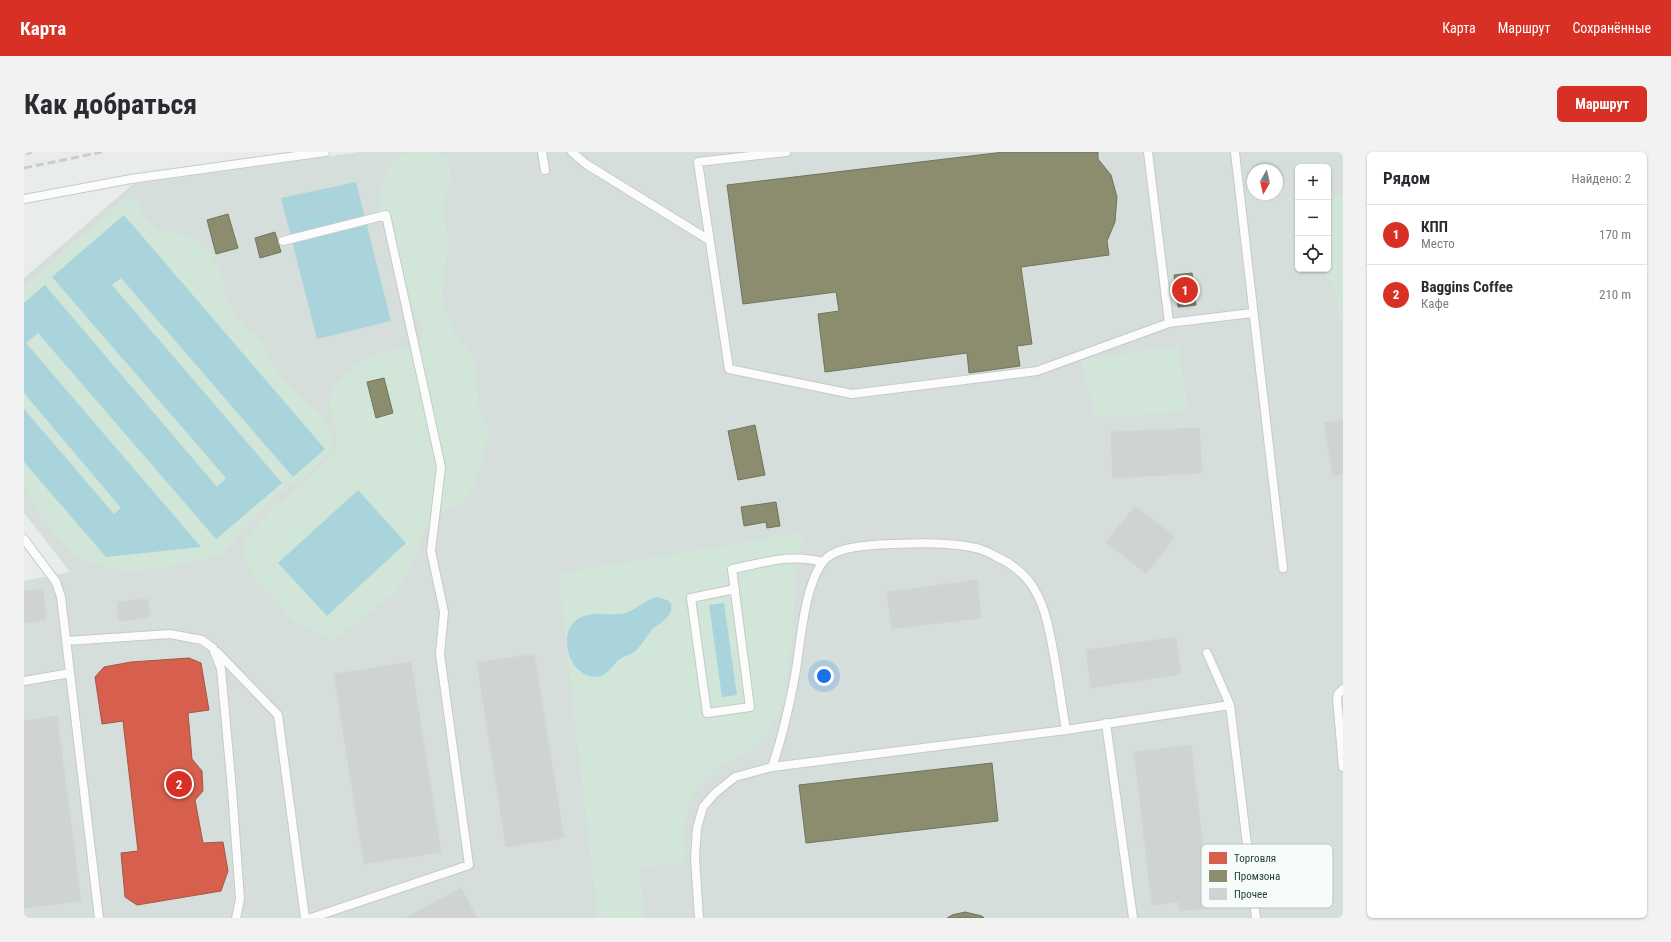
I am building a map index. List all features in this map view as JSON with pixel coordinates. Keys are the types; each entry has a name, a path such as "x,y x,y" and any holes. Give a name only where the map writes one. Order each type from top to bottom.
{"lane":[{"path":"24,199 131,179 325,152"},
{"path":"542,152 545,170"},
{"path":"572,152 586,164 709,240"},
{"path":"786,152 698,162 729,369 852,394 1037,371 1169,323 1252,313"},
{"path":"1148,152 1169,323"},
{"path":"1234,152 1282,568"},
{"path":"283,241 386,215 441,467 430,551 444,612 440,654 469,865 311,918"},
{"path":"24,539 56,582 61,597 99,918"},
{"path":"772,767 788,714 804,615 814,582 823,562 831,555 842,550 879,545 934,543 981,550 1012,564 1026,576 1038,594 1048,621 1066,730"},
{"path":"735,589 691,598 707,713 750,707 735,589 732,569 783,558 806,557 823,562"},
{"path":"66,641 170,634 202,640 213,648 278,715 305,918"},
{"path":"213,648 221,669 232,790 240,899 236,918"},
{"path":"1207,653 1230,705 1247,844"},
{"path":"24,681 70,673"},
{"path":"1343,689 1338,694 1337,698 1343,768"},
{"path":"699,918 695,858 697,828 704,807 714,794 735,777 772,767 1066,730 1230,705"},
{"path":"1106,723 1133,918"},
{"path":"1255,908 1256,918"}],"path":[{"path":"286,216 360,197"}],"shaded area":[{"path":"360,152 1343,152 1343,918 24,918 24,581 70,572 24,513 24,278 133,184"}],"green space":[{"path":"407,152 436,152 444,156 449,161 450,177 444,211 448,246 442,292 443,306 458,341 465,345 475,363 479,411 488,429 483,458 472,490 458,505 434,514 429,519 409,571 396,592 339,636 333,639 326,639 316,630 294,622 277,601 256,581 247,564 243,543 247,536 273,508 329,459 337,440 337,429 331,413 330,397 332,390 342,377 349,371 376,355 419,343 421,326 419,320 396,285 394,256 380,209 379,200 384,176 394,162"},
{"path":"1343,194 1343,323 1340,320 1335,291 1325,272 1331,272 1331,202"},
{"path":"127,197 136,201 146,218 158,230 187,236 196,241 209,253 222,275 227,302 247,330 263,342 269,357 282,378 321,415 326,424 332,444 329,453 309,474 275,496 237,535 232,546 221,555 182,564 132,571 88,563 73,552 58,537 45,522 24,487 24,462 106,557 201,547 26,343 39,333 216,539 282,484 112,285 121,277 292,477 124,215 52,277 226,478 217,487 45,286 24,303 24,286"},
{"path":"1178,346 1188,412 1096,417 1080,360"},
{"path":"24,393 121,507 114,514 24,409"},
{"path":"804,532 798,551 795,569 794,615 784,701 778,716 764,737 758,743 746,753 714,771 696,790 688,806 685,822 686,862 640,868 644,918 598,918 558,574"}],"water":[{"path":"356,182 391,321 317,339 281,198"},
{"path":"124,215 325,449 293,477 121,278 112,285 282,483 216,539 38,333 26,343 201,547 106,557 24,462 24,409 114,514 121,508 24,393 24,303 45,285 217,487 226,478 52,277"},
{"path":"358,490 406,543 327,616 278,563"},
{"path":"657,597 671,603 670,612 665,619 651,631 634,652 620,659 606,673 600,676 590,676 582,673 575,666 570,658 567,648 567,638 575,621 591,614 627,613 648,600"},
{"path":"724,603 737,695 722,697 709,605"}],"building: Торговля":[{"path":"189,658 201,663 209,710 188,713 192,759 202,771 203,791 195,800 203,843 223,842 228,871 221,891 137,905 125,897 121,853 138,851 123,721 102,724 95,677 104,667 131,662"}],"building: Промзона":[{"path":"1004,152 1098,152 1098,159 1111,175 1117,197 1115,222 1107,241 1109,255 1021,267 1032,344 1017,346 1020,366 969,373 967,353 825,372 818,314 839,311 836,292 743,304 727,185"},
{"path":"228,214 238,248 216,254 207,220"},
{"path":"275,232 281,252 260,258 255,238"},
{"path":"1192,273 1196,305 1178,307 1174,275"},
{"path":"384,378 393,413 376,418 367,382"},
{"path":"755,425 765,475 738,480 728,431"},
{"path":"776,502 780,526 767,528 766,522 744,526 741,507"},
{"path":"992,763 998,821 806,843 799,785"},
{"path":"965,912 982,916 984,918 947,918 952,915"}],"building: Прочее":[{"path":"1343,420 1343,474 1333,476 1324,423"},
{"path":"1199,428 1202,473 1113,478 1111,432"},
{"path":"1135,506 1175,537 1146,574 1106,542"},
{"path":"977,580 981,618 892,629 887,592"},
{"path":"43,589 46,620 24,623 24,591"},
{"path":"148,599 150,617 119,621 117,602"},
{"path":"1176,637 1181,674 1091,688 1086,650"},
{"path":"534,654 564,838 506,847 477,663"},
{"path":"411,662 441,852 364,864 334,674"},
{"path":"57,716 81,901 24,908 24,721"},
{"path":"1191,745 1203,844 1201,844 1201,908 1206,908 1180,911 1179,902 1152,905 1134,752"},
{"path":"461,888 477,918 405,918"}],"railway":[{"path":"24,154 32,152"},
{"path":"24,168 102,152"}],"place":[{"name":"КПП","path":"1185,290"},
{"name":"Baggins Coffee","path":"179,784"}]}
